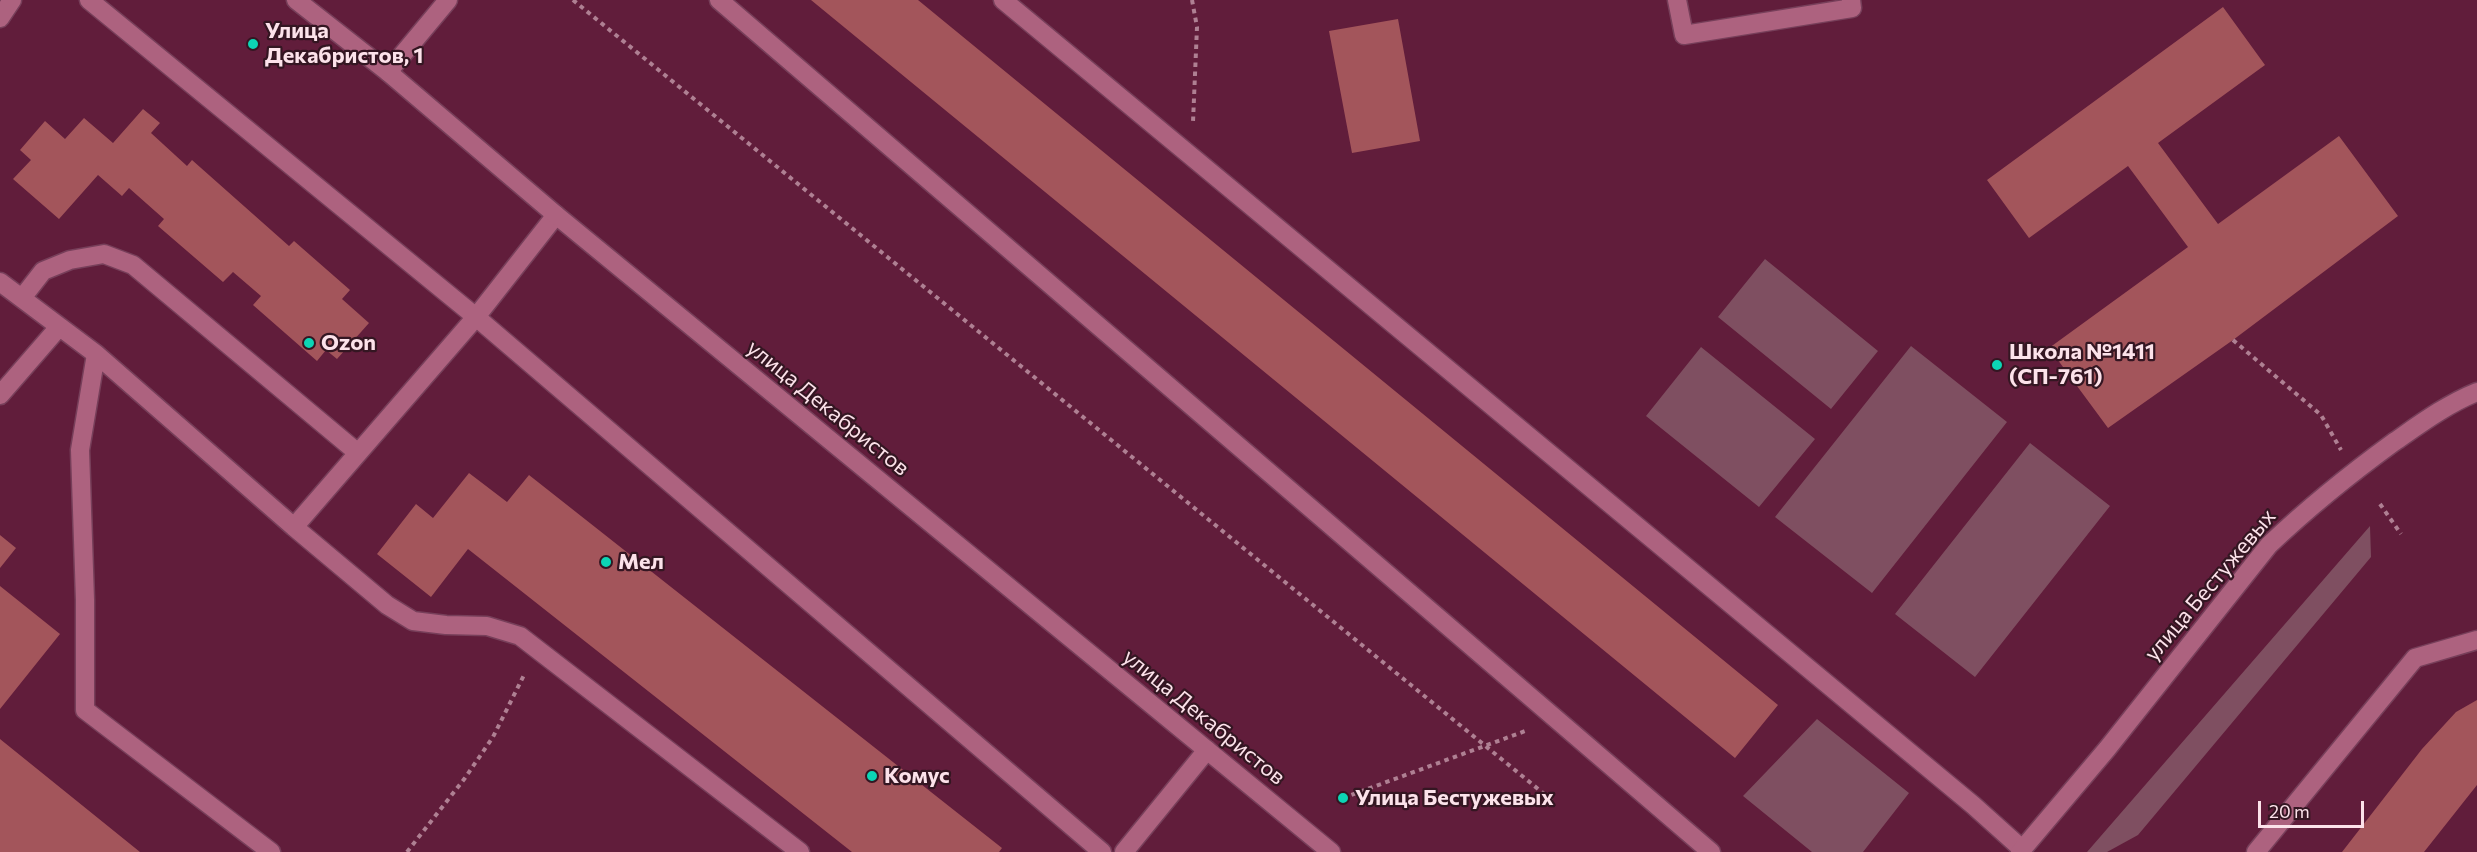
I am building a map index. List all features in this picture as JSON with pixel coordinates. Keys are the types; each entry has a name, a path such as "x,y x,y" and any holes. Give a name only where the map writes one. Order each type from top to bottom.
{"main road":[{"path":"0,18 12,0"},
{"path":"89,0 476,317 1102,852"},
{"name":"улица Декабристов","path":"296,0 388,72 556,215 1331,852"},
{"path":"388,72 448,0"},
{"path":"719,0 1711,852"},
{"path":"1003,0 1973,805 2021,851"},
{"path":"1677,0 1684,35 1852,8 1851,0"},
{"path":"294,526 476,317 556,215"},
{"path":"22,298 43,271 70,260 104,254 133,265 358,453"},
{"path":"0,282 96,354 387,605 413,621 487,626 520,636 800,852"},
{"path":"0,395 59,327"},
{"path":"96,354 80,450 85,600 85,710 271,852"},
{"name":"улица Бестужевых","path":"2021,851 2107,749 2269,545 2354,471 2420,423 2477,392"},
{"path":"2256,852 2415,658 2477,640"},
{"path":"1124,852 1208,750"}],"path":[{"path":"573,0 1554,802"},
{"path":"1192,0 1197,27 1192,158"},
{"path":"2234,340 2321,415 2341,450"},
{"path":"2380,504 2401,534"},
{"path":"407,852 465,778 493,737 537,649"},
{"path":"1343,798 1557,719"}],"shaded area":[{"path":"1765,259 1878,351 1831,409 1718,317"},
{"path":"1911,346 2007,422 1872,593 1775,517"},
{"path":"1701,347 1815,439 1759,507 1646,416"},
{"path":"2030,443 2110,506 1975,677 1895,614"},
{"path":"2370,526 2371,557 2138,835 2107,852 2087,852"},
{"path":"1817,719 1909,793 1863,852 1812,852 1743,796"}],"building":[{"path":"811,0 918,0 1778,705 1735,758"},
{"path":"2223,7 2265,65 2158,143 2218,224 2339,136 2398,216 2233,340 2108,428 2049,348 2188,247 2128,166 2029,238 1987,180"},
{"path":"1398,19 1420,141 1352,153 1329,31"},
{"path":"143,109 160,123 151,133 187,166 192,160 289,246 294,241 350,290 342,299 369,323 337,359 326,350 317,361 253,305 261,296 233,272 223,282 158,226 164,219 129,188 122,196 98,175 59,219 13,179 31,160 20,150 45,121 65,139 84,118 113,143"},
{"path":"469,473 507,502 529,475 1002,848 999,852 852,852 468,549 431,597 377,554 416,504 433,518"},
{"path":"0,535 16,548 0,568"},
{"path":"0,586 60,634 0,709"},
{"path":"2477,700 2477,785 2424,852 2342,852 2422,749 2456,712"},
{"path":"0,739 140,852 0,852"}],"place":[{"name":"Улица Декабристов, 1","path":"253,44"},
{"name":"Ozon","path":"309,343"},
{"name":"Школа №1411 (СП-761)","path":"1997,365"},
{"name":"Мел","path":"606,562"},
{"name":"Комус","path":"872,776"},
{"name":"Улица Бестужевых","path":"1343,798"}]}
